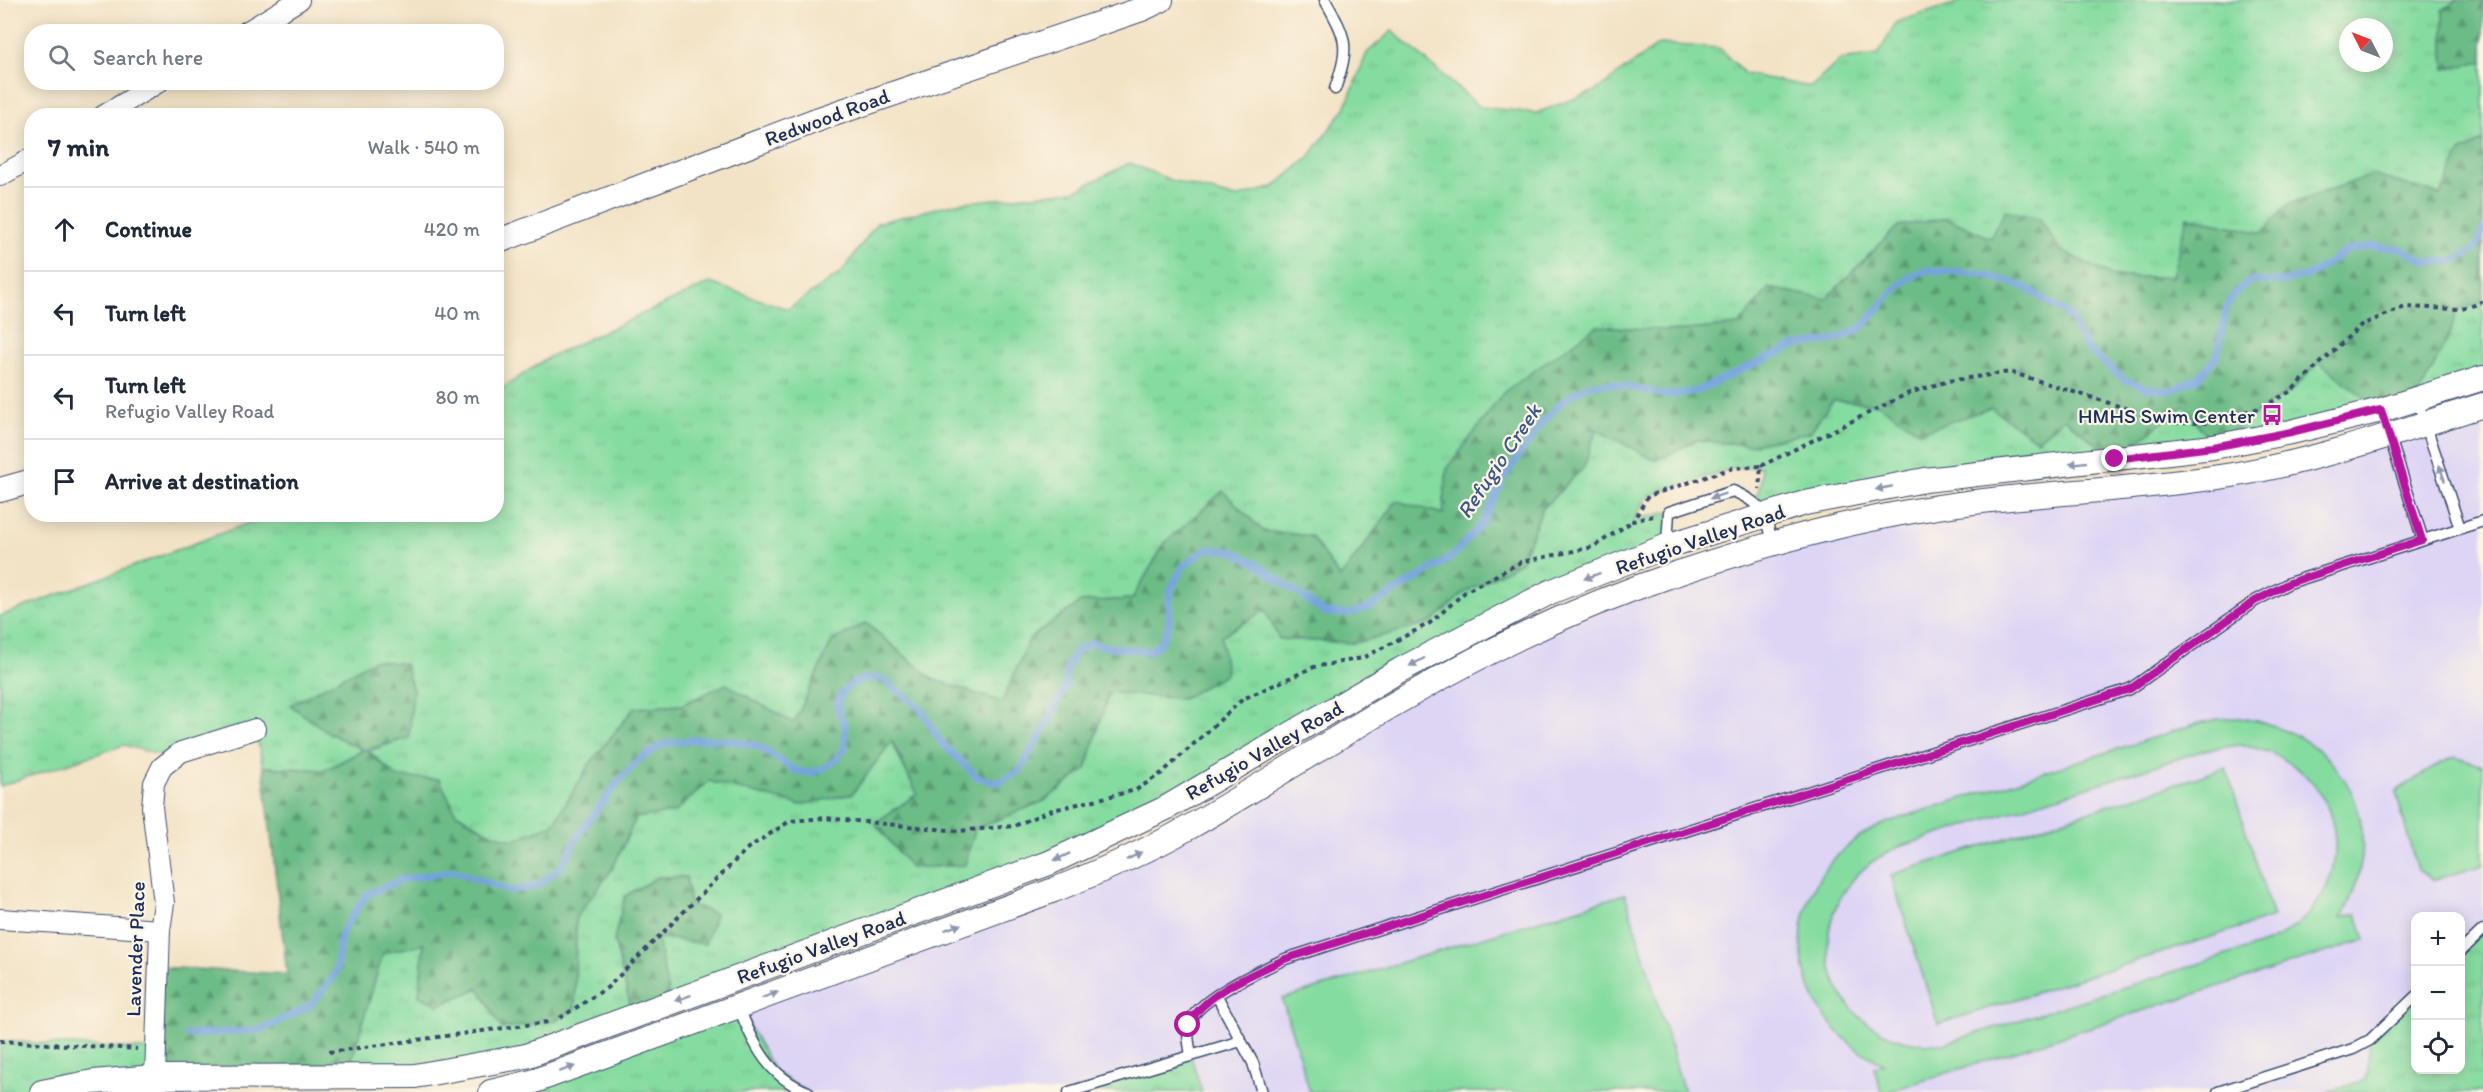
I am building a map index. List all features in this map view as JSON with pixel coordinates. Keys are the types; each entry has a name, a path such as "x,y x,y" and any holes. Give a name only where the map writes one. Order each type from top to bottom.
{"street":[{"path":"259,24 299,0"},
{"name":"Redwood Road","path":"504,239 819,119 1147,3"},
{"path":"116,108 146,90"},
{"path":"0,176 24,162"},
{"name":"Refugio Valley Road","path":"42,1092 93,1082 416,1084 526,1056 1049,863 1166,808 1400,670 1550,592 1667,546 1805,504 1925,480 2213,447 2291,432 2381,410 2483,378"},
{"name":"Refugio Valley Road","path":"491,1092 532,1082 1054,890 1120,863 1184,830 1412,693 1569,615 1670,575 1772,543 1919,510 2044,494 2232,475 2293,463 2483,405"},
{"path":"0,490 24,483"},
{"name":"Lavender Place","path":"156,1084 160,930 164,903 152,807 154,783 157,775 171,758 181,752 255,729"},
{"path":"0,919 160,930"}],"lane":[{"path":"1325,0 1341,28 1346,48 1335,88"},
{"path":"2417,399 2460,528"},
{"path":"2381,410 2422,540"},
{"path":"1667,546 1669,512 1733,491 1755,501 1766,516 1772,543"},
{"path":"1191,1056 1188,1025 1200,1006 1242,980 1285,959 2130,689 2255,601 2289,583 2483,521"},
{"path":"2465,947 2483,930"},
{"path":"1217,996 1253,1063 1262,1092"},
{"path":"2218,1092 2353,1049 2370,1040 2411,1000"},
{"path":"738,1006 756,1046 775,1072 794,1086 808,1092"},
{"path":"1069,1092 1241,1041"}],"path":[{"path":"1761,466 1909,393 1948,381 2010,372 2173,423 2208,423 2263,407 2290,391 2361,325 2405,307 2457,309 2483,301"},
{"path":"322,1053 554,1021 608,987 748,848 790,822 825,818 958,831 1014,826 1049,811 1136,790 1162,773 1243,699 1314,667 1364,658 1430,623 1465,592 1521,562 1593,547 1633,521"},
{"path":"0,1041 156,1050"}],"shaded area":[{"path":"2483,405 2483,930 2465,948 2465,912 2411,912 2411,1000 2370,1040 2367,1079 2327,1092 1202,1092 1191,1057 1069,1092 808,1092 775,1072 738,1006 1054,890 1489,653 1772,543 2171,483"}],"green space":[{"path":"1966,0 2457,0 2443,10 2445,69 2483,62 2483,141 2461,152 2441,195 2372,175 2288,205 2262,233 2188,217 2172,277 2114,277 2061,251 2039,218 1990,239 1947,218 1898,226 1826,299 1769,288 1739,325 1678,331 1597,326 1447,469 1443,514 1397,501 1340,578 1311,536 1263,531 1165,543 1132,599 1081,602 1030,638 1002,703 932,679 866,623 832,641 794,724 726,684 682,705 634,708 589,765 553,825 513,840 492,834 456,813 439,779 397,777 369,751 409,737 291,705 329,733 363,750 325,770 263,767 255,730 171,758 124,745 0,786 0,616 251,522 504,522 504,387 549,357 710,283 788,309 842,272 877,223 956,203 1074,191 1130,163 1170,180 1236,198 1274,187 1309,157 1345,108 1367,53 1392,31 1480,107 1536,113 1595,91 1659,44 1719,48 1745,74 1811,87 1840,60 1878,55 1896,22"},
{"path":"2457,0 2483,0 2483,62 2445,69 2443,10"},
{"path":"2483,141 2483,301 2457,309 2450,334 2417,399 2381,410 2319,362 2291,391 2263,407 2213,447 2185,405 2115,459 2064,418 2037,440 1991,408 1920,432 1878,404 1833,400 1810,432 1750,445 1696,440 1656,461 1596,429 1584,467 1542,509 1521,562 1465,592 1430,623 1355,643 1279,639 1265,610 1221,636 1226,674 1182,699 1109,692 1086,769 1044,801 975,829 965,865 911,868 875,823 917,794 892,741 852,794 800,805 709,781 675,812 636,818 612,869 576,917 575,1008 554,1021 502,1029 479,988 439,1005 419,996 424,944 383,953 347,1076 155,1077 159,967 287,974 263,767 325,770 364,750 329,733 290,705 374,660 405,664 413,690 409,738 366,750 397,777 439,779 456,813 492,834 513,840 553,825 589,765 634,708 682,705 726,684 794,723 832,641 866,623 932,679 1002,702 1030,638 1081,602 1132,599 1165,543 1223,491 1263,531 1311,536 1340,578 1397,501 1443,514 1447,469 1504,392 1597,326 1678,331 1739,325 1769,288 1826,299 1898,226 1947,218 1990,238 2005,210 2039,218 2061,251 2114,277 2172,277 2187,217 2262,233 2288,205 2372,175 2441,195 2461,152"},
{"path":"2483,301 2483,378 2417,399 2450,334 2457,309"},
{"path":"2319,362 2381,410 2318,426 2213,447 2263,407 2291,391"},
{"path":"1833,400 1878,404 1920,432 1991,407 2037,440 2064,418 2115,458 2185,404 2213,447 1931,479 1820,501 1766,516 1755,501 1761,482 1761,467 1733,468 1648,496 1634,520 1669,512 1667,546 1550,592 1400,670 1166,808 1049,863 670,1003 657,937 705,944 715,914 690,904 686,877 658,877 625,896 614,940 633,1016 526,1056 415,1076 347,1076 383,952 424,944 419,996 439,1005 479,988 502,1029 554,1021 575,1008 576,917 612,869 636,817 675,812 709,781 800,805 852,794 891,741 917,794 875,823 911,868 965,865 975,829 1044,801 1086,769 1109,692 1182,699 1226,674 1221,636 1266,609 1279,639 1355,643 1430,623 1465,592 1521,562 1542,509 1584,467 1596,429 1656,461 1696,440 1750,445 1810,432"},
{"path":"2240,718 2277,727 2308,742 2332,763 2350,789 2360,818 2362,850 2356,884 2341,918 2357,914 2365,940 1882,1092 1874,1068 1884,1064 1853,1046 1829,1022 1812,993 1803,963 1802,931 1809,899 1825,869 1856,839 1891,821 2218,719","holes":["2239,745 2277,756 2306,776 2325,803 2334,834 2333,865 2322,896 2299,923 2265,943 1943,1044 1900,1039 1867,1023 1843,997 1831,966 1829,932 1840,899 1863,870 1899,847 2205,750"]},
{"path":"2455,757 2483,766 2483,865 2434,880 2417,870 2396,791"},
{"path":"2226,768 2273,917 1938,1024 1891,875"},
{"path":"658,877 686,877 690,904 715,914 705,944 657,937 670,1003 633,1016 614,940 625,896"},
{"path":"1625,894 1684,1092 1310,1092 1282,999"},
{"path":"2483,930 2483,1092 2327,1092 2367,1079 2370,1040 2411,1000 2411,1074 2465,1074 2465,948"},
{"path":"738,1006 775,1072 808,1092 491,1092"},
{"path":"0,1041 156,1050 155,1077 42,1092 0,1092"},
{"path":"1191,1056 1202,1092 1069,1092"}],"waterway":[{"name":"Refugio Creek","path":"187,1035 261,1030 310,1006 336,973 341,934 366,895 404,879 454,871 510,891 537,886 561,867 583,828 637,761 663,744 699,739 729,740 758,746 796,771 812,773 826,767 837,759 845,747 845,725 837,707 841,694 851,684 866,678 883,679 921,709 940,741 977,777 998,783 1020,771 1065,688 1067,666 1078,649 1092,643 1106,647 1151,651 1162,641 1169,624 1170,591 1184,565 1207,549 1232,551 1254,562 1325,613 1347,614 1370,607 1452,557 1483,522 1505,476 1544,421 1564,400 1588,385 1612,384 1666,395 1694,392 1794,346 1836,340 1863,327 1894,290 1909,278 1925,270 1979,273 2025,287 2070,316 2087,349 2125,380 2147,388 2170,391 2198,378 2217,356 2227,307 2235,293 2250,281 2283,282 2312,274 2347,250 2374,246 2402,249 2427,262 2453,261 2476,249 2483,230"}],"place":[{"name":"HMHS Swim Center","path":"2272,415"}],"route":[{"path":"1188,1025 1200,1006 1242,980 1285,959 2130,689 2255,601 2289,583 2422,540 2381,410 2291,432 2213,447 2115,459"}]}
